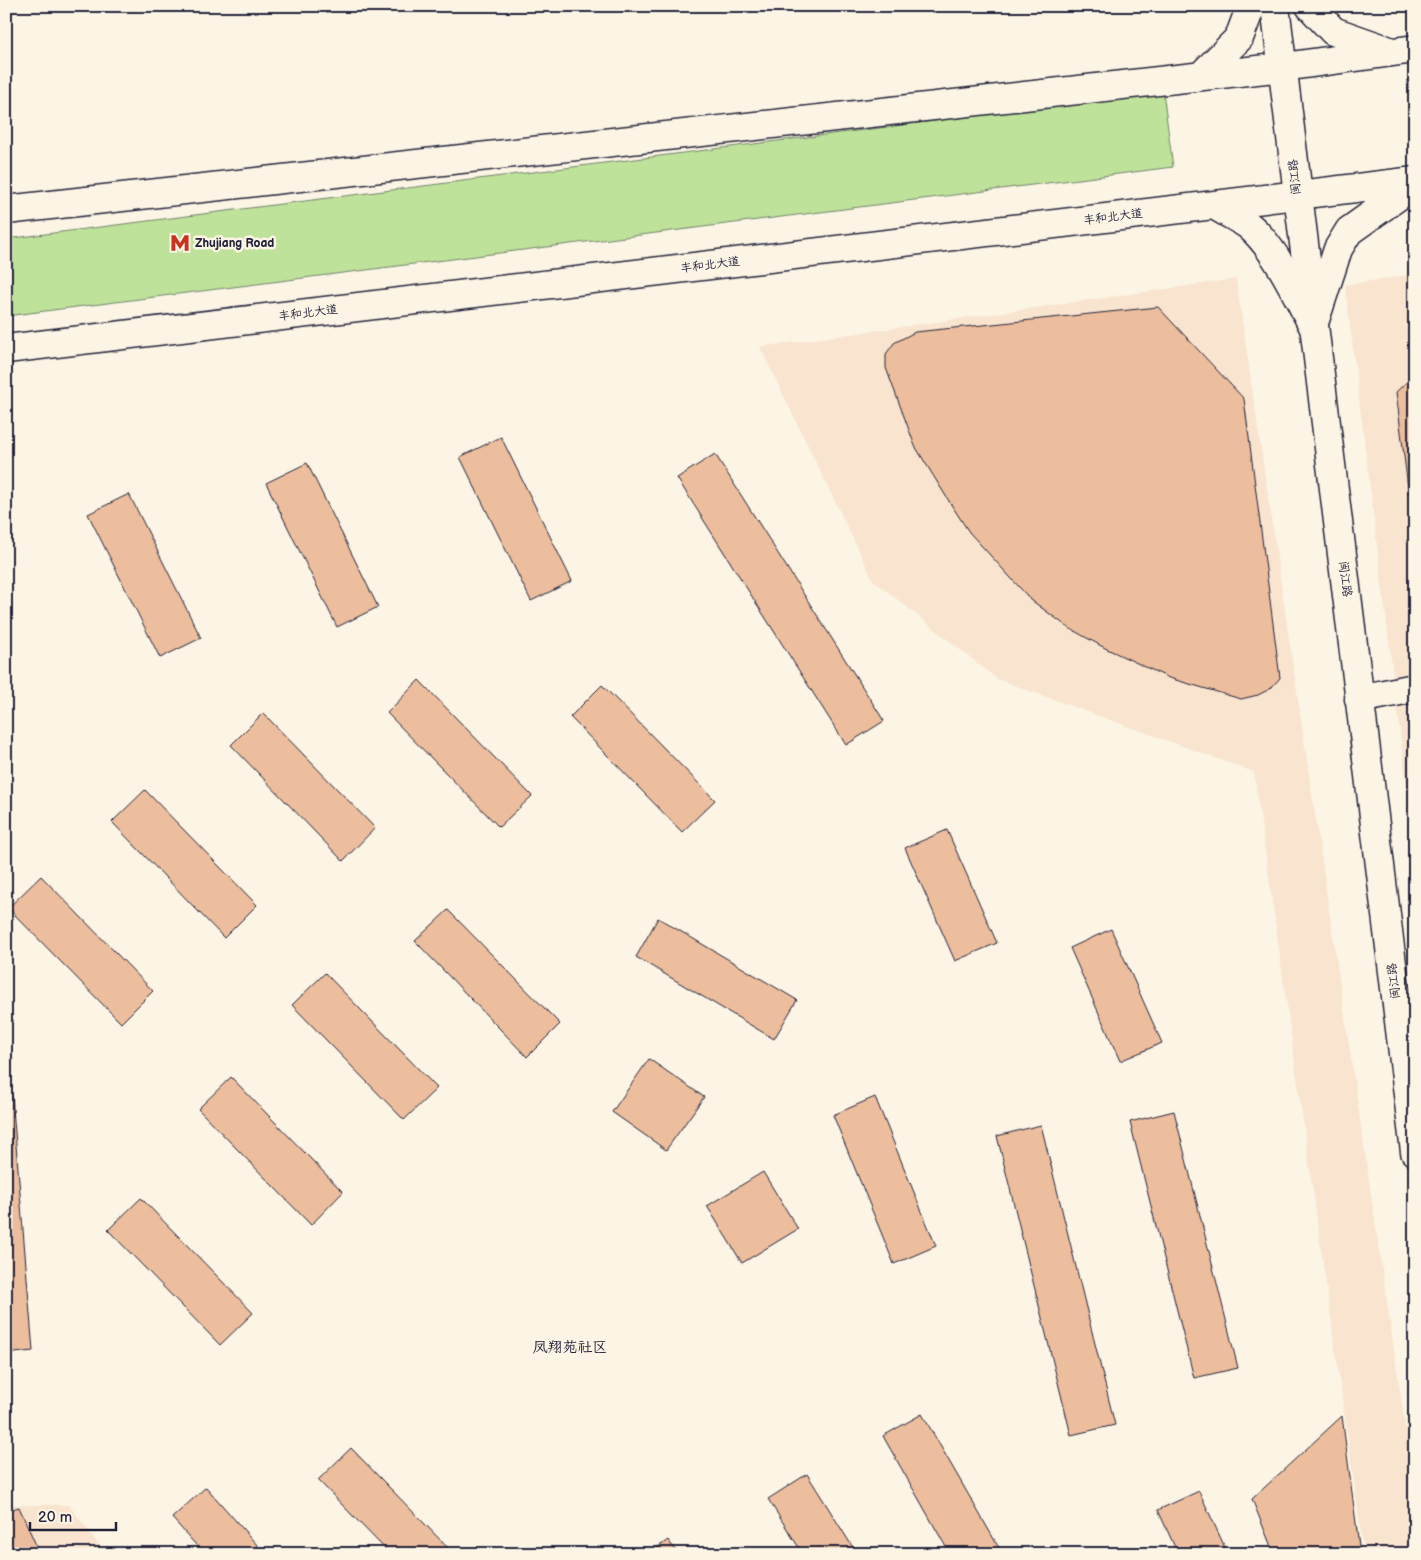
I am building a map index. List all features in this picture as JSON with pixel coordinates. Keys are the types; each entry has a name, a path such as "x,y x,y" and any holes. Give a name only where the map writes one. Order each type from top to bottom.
{"main road":[{"path":"1200,76 1239,38 1252,6"},
{"name":"闽江路","path":"1275,6 1415,1152"},
{"path":"1310,6 1333,31 1403,50"},
{"path":"6,210 1283,67 1403,50"},
{"path":"1314,326 1338,250 1349,231 1415,183"},
{"name":"丰和北大道","path":"6,350 1214,205 1415,183"},
{"path":"1214,205 1248,226 1264,244 1282,268 1314,326"},
{"path":"1359,699 1415,688"}],"shaded area":[{"path":"1415,274 1415,852 1345,285"},
{"path":"1236,279 1415,1492 1415,1554 1364,1554 1254,772 997,679 873,580 760,347"},
{"path":"6,1505 69,1505 106,1554 6,1554"}],"green space":[{"path":"1163,92 1173,167 6,316 6,239"}],"building":[{"path":"1158,307 1244,399 1280,678 1270,689 1258,695 1241,699 1169,678 1105,648 1069,628 1031,600 969,532 952,506 915,446 886,368 886,354 894,343 915,332"},
{"path":"1415,374 1415,544 1396,392"},
{"path":"501,437 572,581 531,601 460,457"},
{"path":"715,454 884,721 846,745 677,478"},
{"path":"307,463 378,607 337,627 266,483"},
{"path":"129,494 201,638 160,658 88,514"},
{"path":"419,680 532,796 499,827 387,713"},
{"path":"602,685 715,800 682,832 570,717"},
{"path":"263,713 375,828 343,861 231,745"},
{"path":"145,790 257,905 224,938 112,822"},
{"path":"947,830 997,943 955,961 905,848"},
{"path":"41,876 153,991 121,1023 8,908"},
{"path":"448,910 560,1024 527,1057 415,941"},
{"path":"658,918 797,1000 774,1039 636,957"},
{"path":"1111,929 1162,1043 1120,1061 1070,948"},
{"path":"325,973 437,1088 404,1120 292,1005"},
{"path":"649,1059 704,1097 666,1150 612,1112"},
{"path":"231,1077 343,1192 311,1225 198,1109"},
{"path":"12,1096 33,1351 6,1354 6,1097"},
{"path":"875,1097 936,1246 894,1264 833,1115"},
{"path":"1174,1111 1238,1368 1194,1378 1130,1122"},
{"path":"1041,1125 1115,1425 1071,1435 997,1136"},
{"path":"763,1172 798,1229 742,1263 707,1206"},
{"path":"141,1198 253,1313 220,1345 108,1230"},
{"path":"922,1414 1001,1554 950,1554 883,1436"},
{"path":"1342,1416 1360,1554 1274,1554 1252,1499"},
{"path":"351,1448 454,1554 390,1554 318,1480"},
{"path":"807,1474 857,1554 803,1554 768,1499"},
{"path":"206,1487 265,1554 204,1554 172,1518"},
{"path":"1199,1491 1228,1554 1178,1554 1158,1510"},
{"path":"19,1507 40,1554 6,1554 6,1511"},
{"path":"668,1540 678,1554 648,1554"}],"place":[{"name":"Zhujiang Road","path":"180,243"}],"district":[{"name":"凤翔苑社区","path":"570,1347"}]}
